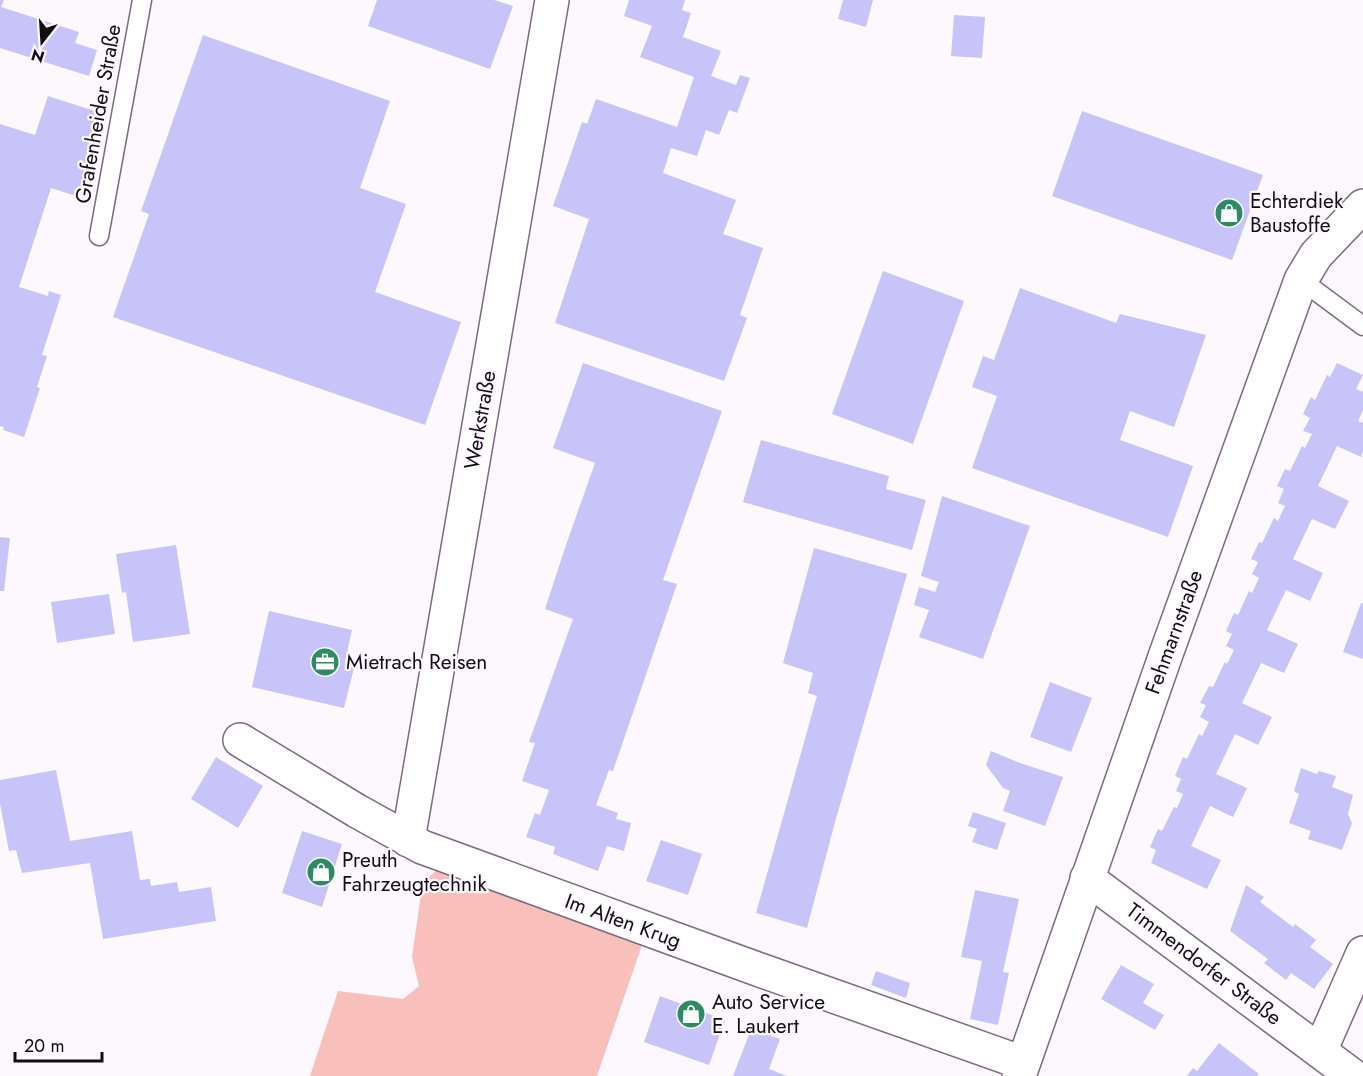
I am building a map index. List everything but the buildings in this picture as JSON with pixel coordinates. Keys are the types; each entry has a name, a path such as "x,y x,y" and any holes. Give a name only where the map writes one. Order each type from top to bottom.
{"street":[{"name":"Werkstraße","path":"408,840 552,0"},
{"name":"Fehmarnstraße","path":"1021,1070 1087,878 1301,280 1316,255 1363,206"},
{"name":"Im Alten Krug","path":"240,740 357,811 422,847 760,970 1021,1070"},
{"name":"Timmendorfer Straße","path":"1087,878 1340,1068 1363,953"}],"lane":[{"name":"Grafenheider Straße","path":"99,236 142,0"},
{"path":"1301,280 1363,326"}],"shaded area":[{"path":"438,869 643,942 597,1076 310,1076 338,991 403,999 419,986 412,957 421,894 427,879"}],"place":[{"name":"Echterdiek Baustoffe","path":"1229,213"},
{"name":"Mietrach Reisen","path":"325,662"},
{"name":"Preuth Fahrzeugtechnik","path":"321,872"},
{"name":"Auto Service E. Laukert","path":"691,1014"}]}
